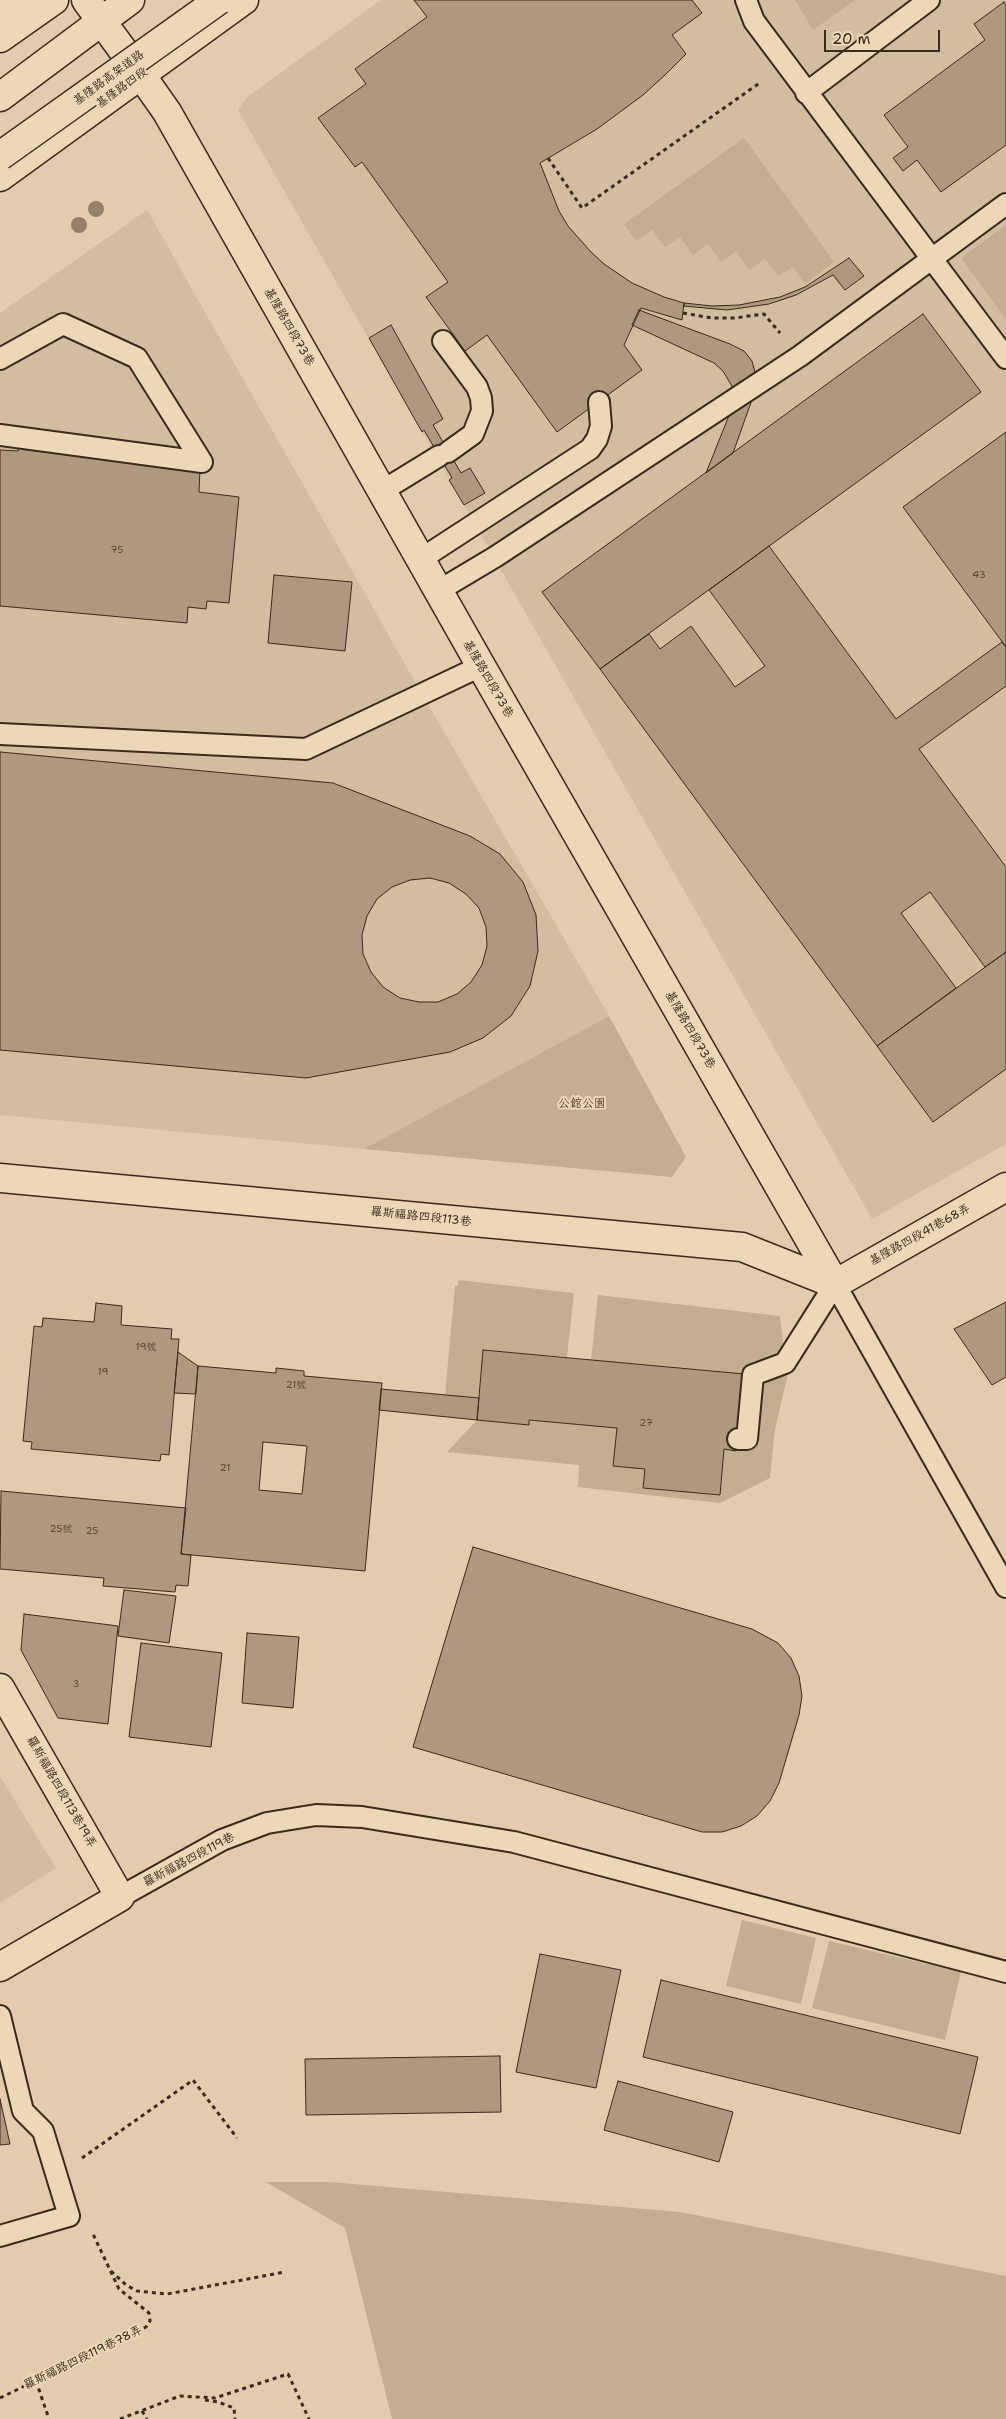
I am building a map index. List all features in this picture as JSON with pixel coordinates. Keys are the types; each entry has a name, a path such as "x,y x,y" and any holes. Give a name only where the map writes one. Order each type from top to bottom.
{"main road":[{"path":"0,18 23,0"},
{"path":"0,38 54,0"},
{"path":"0,97 94,10 130,0"},
{"name":"基隆路高架道路","path":"0,156 218,0"},
{"name":"基隆路四段","path":"0,177 244,0"},
{"name":"基隆路四段73巷","path":"94,10 167,112 438,591 835,1284"},
{"name":"羅斯福路四段113巷","path":"0,1178 742,1248 835,1284"},
{"name":"基隆路四段41巷68弄","path":"835,1284 1006,1187"},
{"name":"羅斯福路四段113巷19弄","path":"0,1688 120,1897"},
{"name":"羅斯福路四段119巷","path":"0,1967 120,1897"}],"lane":[{"path":"746,0 754,21 806,93 933,258 1006,358"},
{"path":"806,93 930,0"},
{"path":"438,591 495,557 800,356 1006,204"},
{"path":"0,359 63,324 137,358 202,462 0,435"},
{"path":"382,491 444,454 473,434 482,411 481,398 477,387 443,340"},
{"path":"421,559 590,449 597,439 601,426 599,402"},
{"path":"0,734 306,749 481,666"},
{"path":"738,1439 747,1439 754,1375 785,1363 835,1284 1006,1587"},
{"name":"羅斯福路四段119巷","path":"120,1897 222,1840 267,1824 316,1815 362,1817 514,1842 1006,1972"},
{"path":"0,2016 23,2112 43,2131 69,2216 0,2236"}],"path":[{"path":"548,158 582,208 786,64"},
{"path":"683,313 712,318 734,318 764,314"},
{"path":"57,2174 109,2141 193,2080 237,2138"},
{"name":"羅斯福路四段119巷78弄","path":"0,2398 146,2327 150,2321 148,2313 119,2289 109,2269 126,2285 137,2291 167,2294 285,2272"},
{"path":"197,2398 214,2398 288,2374 309,2419"},
{"path":"36,2381 49,2419"},
{"path":"120,2419 180,2396 218,2402 234,2408 235,2419"},
{"path":"142,2411 147,2419"}],"shaded area":[{"path":"381,0 1006,0 1006,1144 872,1219 238,110 247,97"},
{"path":"147,210 422,694 609,1016 364,1149 0,1115 0,313"},
{"path":"0,1776 56,1868 0,1903"}],"green space":[{"path":"795,0 855,0 813,30"},
{"path":"744,138 834,262 805,284 793,267 778,276 765,259 749,270 736,251 721,262 708,244 693,255 680,237 665,247 652,230 636,241 624,224"},
{"path":"1006,225 1006,319 961,258"},
{"name":"公館公園","path":"609,1016 686,1157 672,1177 364,1149"},
{"path":"458,1280 574,1293 567,1357 483,1350 479,1398 445,1395 455,1286 458,1285"},
{"path":"598,1295 780,1316 787,1378 775,1429 770,1478 720,1503 578,1487 579,1465 447,1452 477,1420 529,1424 529,1420 617,1428 613,1466 645,1469 643,1488 720,1495 724,1449 737,1451 744,1374 591,1360"},
{"path":"742,1920 816,1938 801,2004 726,1986"},
{"path":"829,1941 961,1972 945,2040 812,2008"},
{"path":"266,2182 330,2182 680,2212 1006,2276 1006,2419 392,2419 345,2228"}],"building":[{"path":"414,0 692,0 702,13 672,35 686,54 665,75 643,95 597,129 540,163 559,211 568,226 591,252 604,264 632,283 664,297 684,303 682,320 641,308 624,345 642,370 557,432 487,335 465,351 426,297 448,282 362,162 355,167 318,118 366,84 355,69 427,17"},
{"path":"1004,2 1006,6 1006,145 941,192 917,160 903,171 893,158 908,147 884,115 985,40 974,24"},
{"path":"849,258 864,276 845,290 833,275 796,295 769,304 727,310 684,306 684,303 712,306 739,305 780,297 805,287"},
{"path":"639,310 730,344 744,351 752,361 756,376 754,394 733,453 706,473 732,408 733,388 723,371 714,363 632,325"},
{"path":"923,314 981,392 600,669 542,592"},
{"path":"391,325 443,419 433,425 461,473 470,468 485,493 464,505 449,480 452,478 424,430 422,432 369,338"},
{"path":"1006,432 1006,647 903,507"},
{"path":"20,439 200,468 199,492 239,497 229,603 207,601 206,609 188,607 187,623 0,606 0,450 18,451"},
{"path":"769,546 896,719 1002,642 1006,647 1006,686 919,749 1006,867 1006,952 985,967 930,892 901,913 956,988 877,1046 600,669 649,634 660,649 691,626 735,687 765,666 709,590"},
{"path":"274,575 352,582 345,651 268,643"},
{"path":"0,752 333,783 470,836 500,854 523,882 536,915 538,951 530,986 511,1016 483,1038 450,1052 306,1078 0,1050","holes":["430,878 449,883 466,894 479,908 486,927 487,946 482,965 471,982 457,994 438,1002 419,1002 400,998 383,987 371,972 363,954 362,935 367,916 377,899 392,887 410,880"]},
{"path":"1006,952 1006,1069 933,1122 877,1046"},
{"path":"1006,1302 1006,1377 992,1385 954,1329"},
{"path":"96,1303 122,1306 121,1325 172,1329 171,1339 179,1339 169,1455 161,1454 160,1461 31,1449 32,1442 23,1441 34,1326 42,1327 43,1318 94,1322"},
{"path":"483,1350 744,1374 736,1451 724,1449 720,1495 643,1488 645,1469 613,1466 617,1428 529,1420 529,1425 477,1420"},
{"path":"178,1352 198,1366 196,1394 174,1393"},
{"path":"198,1366 276,1373 276,1368 304,1371 304,1376 382,1383 365,1571 181,1554","holes":["263,1442 307,1446 302,1494 259,1490"]},
{"path":"381,1389 479,1398 477,1420 379,1410"},
{"path":"1,1491 186,1508 181,1554 191,1555 188,1586 176,1585 175,1592 103,1586 104,1578 0,1569"},
{"path":"473,1547 752,1629 778,1643 791,1658 799,1676 802,1696 799,1715 779,1783 770,1801 757,1816 741,1826 722,1832 702,1832 413,1747"},
{"path":"124,1590 176,1596 169,1643 118,1636"},
{"path":"24,1614 118,1626 108,1724 58,1718 21,1650"},
{"path":"247,1633 299,1637 293,1708 242,1703"},
{"path":"141,1643 222,1653 211,1747 129,1737"},
{"path":"540,1954 621,1970 596,2088 516,2072"},
{"path":"661,1980 978,2057 960,2134 643,2057"},
{"path":"500,2056 501,2112 306,2115 305,2059"},
{"path":"618,2081 733,2112 719,2162 604,2130"},
{"path":"0,2099 10,2144 0,2145"}]}
